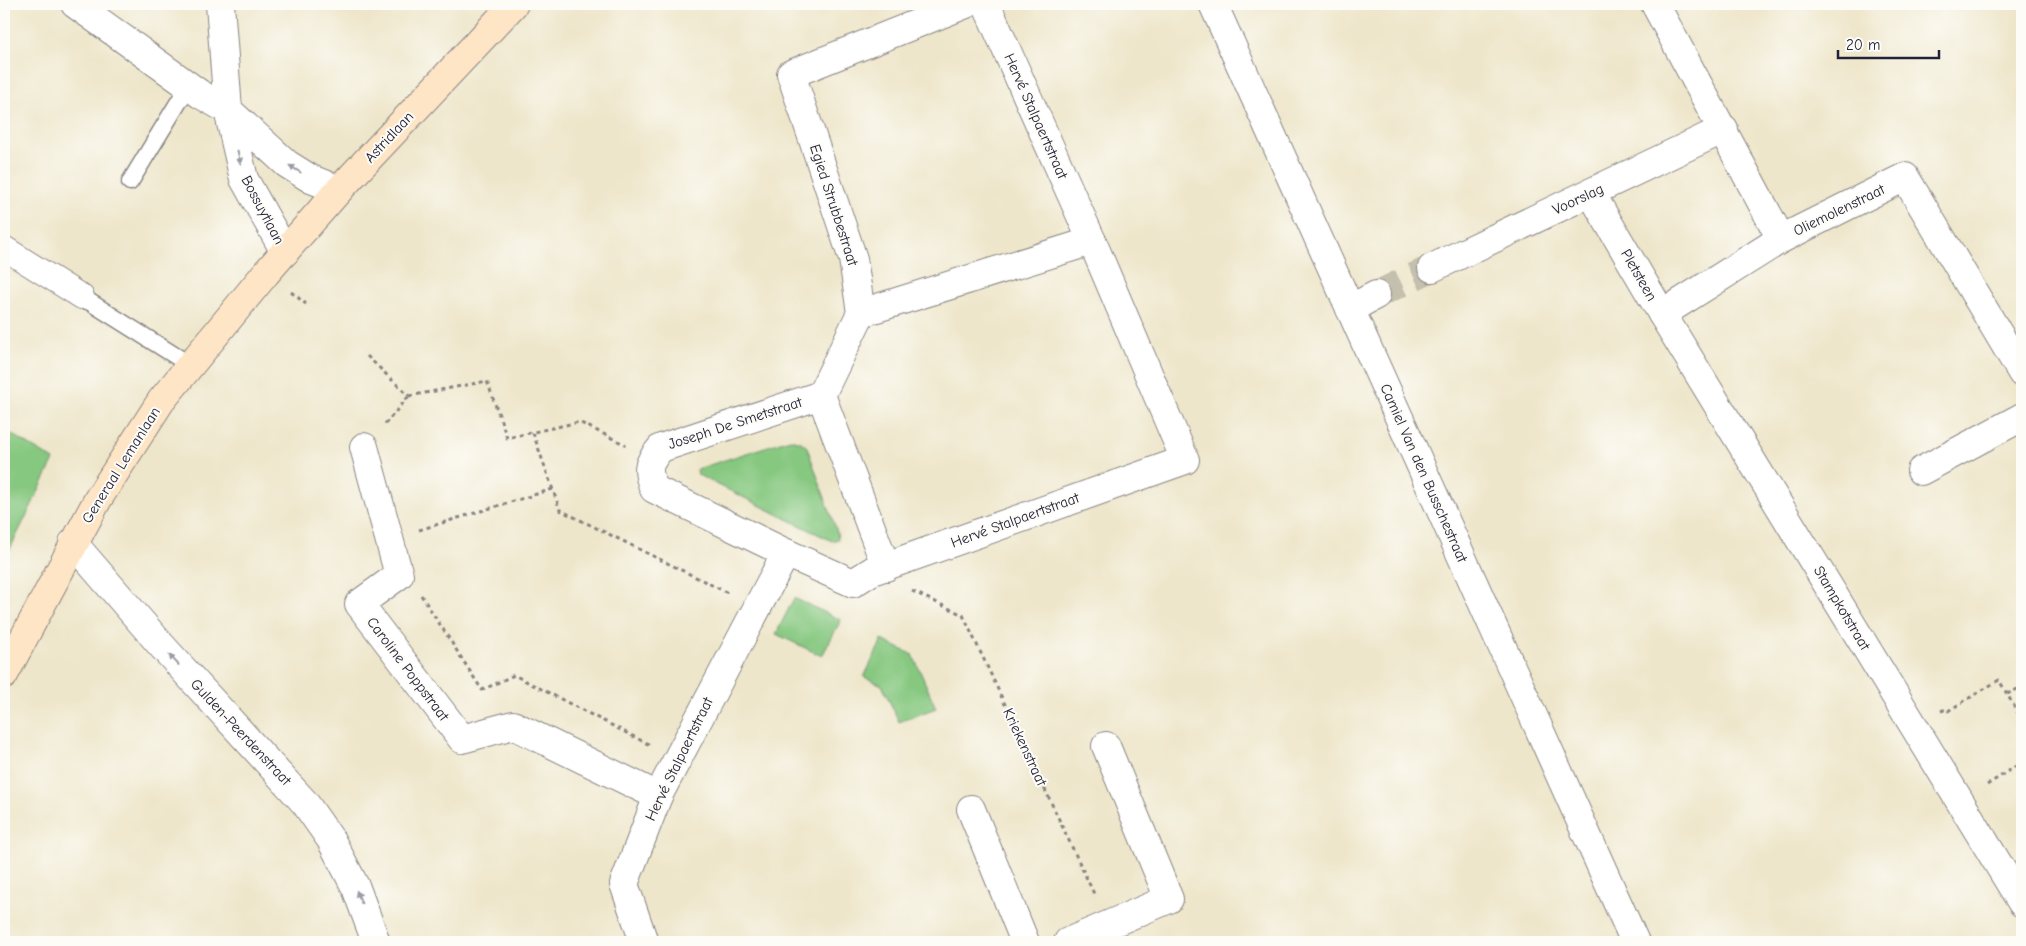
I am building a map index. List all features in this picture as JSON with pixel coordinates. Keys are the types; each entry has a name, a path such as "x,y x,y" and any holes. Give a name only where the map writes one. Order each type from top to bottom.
{"main road":[{"name":"Astridlaan","path":"266,273 339,190 514,4"},
{"name":"Generaal Lemanlaan","path":"4,675 98,499 161,400 266,273"}],"street":[{"path":"74,4 189,85 228,110 287,164 311,179 339,190"},
{"name":"Bossuytlaan","path":"220,4 228,110 244,179 285,252"},
{"name":"Egied Strubbestraat","path":"861,313 853,259 791,74 966,4"},
{"name":"Hervé Stalpaertstraat","path":"644,942 624,884 658,796 786,553 852,583 872,571 1186,460 1092,241 986,4"},
{"name":"Camiel Van den Busschestraat","path":"1213,4 1635,942"},
{"name":"Oliemolenstraat","path":"1655,4 1724,129 1781,239 1905,177 2022,374"},
{"name":"Voorslag","path":"1432,268 1724,129"},
{"name":"Pletsteen","path":"1591,193 1662,314 1781,239"},
{"path":"886,567 821,395 861,313 1092,241"},
{"path":"4,248 82,298"},
{"path":"1350,309 1376,295"},
{"name":"Stampkotstraat","path":"1662,314 2022,903"},
{"name":"Joseph De Smetstraat","path":"786,553 654,489 648,468 652,458 661,448 821,395"},
{"path":"1921,471 2022,417"},
{"name":"Caroline Poppstraat","path":"364,447 399,575 359,604 462,739 513,725 658,796"},
{"name":"Gulden-Peerdenstraat","path":"73,543 161,645 306,803 331,840 356,888 376,942"},
{"path":"1068,942 1169,899 1106,746"},
{"path":"971,809 1025,942"}],"lane":[{"path":"130,182 189,85"},
{"path":"82,298 190,365"}],"path":[{"path":"367,356 409,396"},
{"path":"364,447 409,396 487,381 507,438 579,422 652,458"},
{"path":"533,432 560,510 757,608"},
{"path":"389,539 553,490"},
{"path":"416,588 482,690 514,675 678,758"},
{"name":"Kriekenstraat","path":"918,594 963,615 1108,925"},
{"path":"1915,727 1946,708 1948,711 1999,680 2022,720"},
{"path":"2007,694 2022,687"},
{"path":"1961,802 2022,762"}],"green space":[{"path":"8,432 54,460 4,561 4,441"},
{"path":"790,439 801,442 807,447 838,539 832,541 698,475 697,469"},
{"path":"794,598 841,620 822,656 776,634"},
{"path":"882,640 913,655 936,708 899,722 882,685 864,677"}],"tunnel":[{"path":"1376,295 1432,268"}]}
